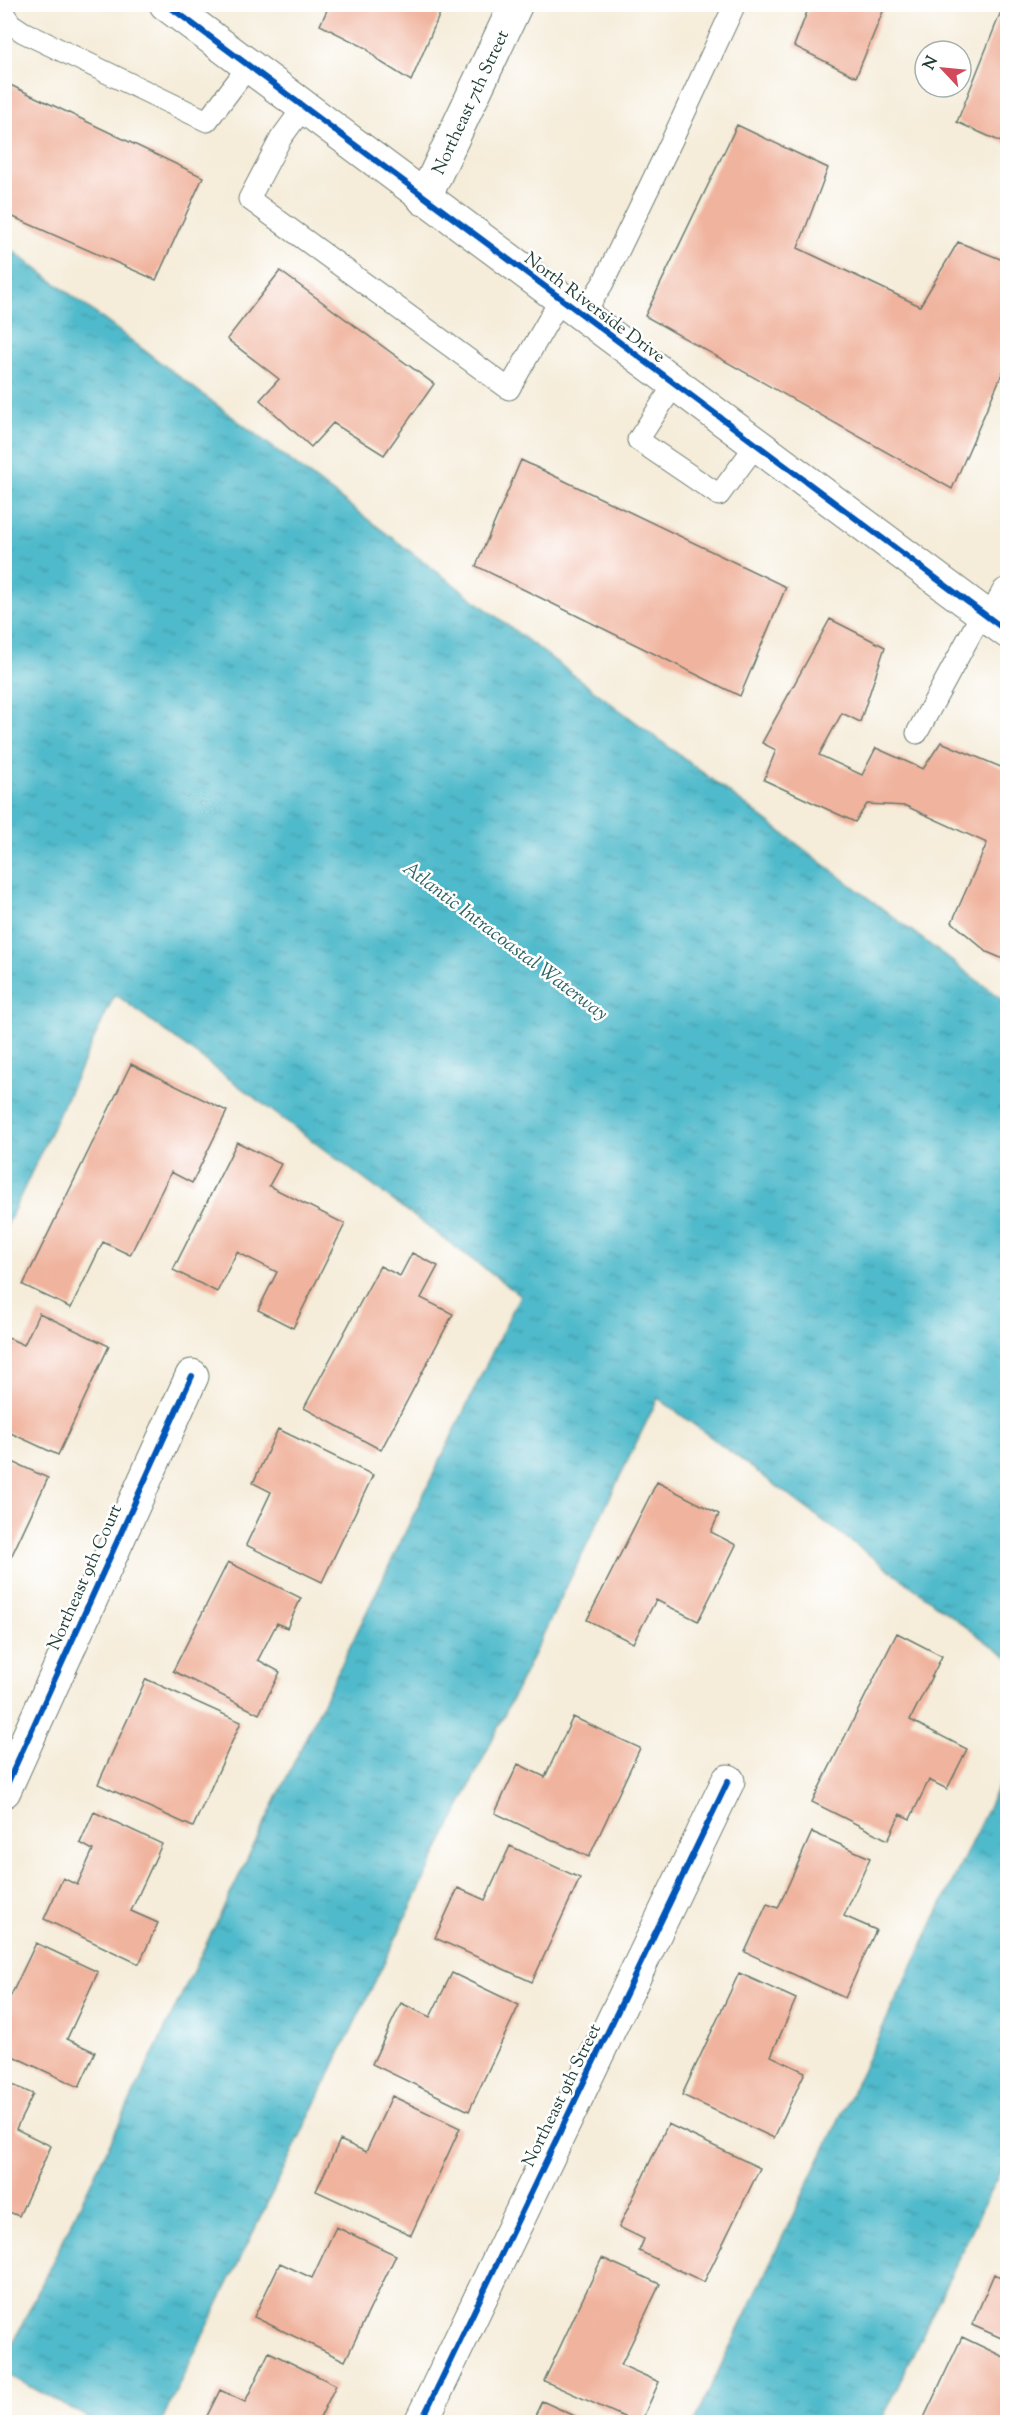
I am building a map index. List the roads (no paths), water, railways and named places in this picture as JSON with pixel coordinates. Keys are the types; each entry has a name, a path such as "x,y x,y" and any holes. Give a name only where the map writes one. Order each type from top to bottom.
{"street":[{"name":"North Riverside Drive","path":"166,4 674,385 998,615"},
{"name":"Northeast 7th Street","path":"424,199 516,4"},
{"name":"Northeast 9th Court","path":"4,1791 192,1376"},
{"name":"Northeast 9th Street","path":"422,2422 728,1781"}],"lane":[{"path":"303,108 281,138 249,199 509,388 571,308 603,283 735,4"},
{"path":"4,14 11,24 23,33 207,121 248,67"},
{"path":"674,385 638,440 719,495 756,445"},
{"path":"917,733 998,615"}],"water":[{"name":"Atlantic Intracoastal Waterway","path":"5,245 1007,1003 1007,1657 658,1398 161,2422 96,2422 5,2373 5,2360 520,1295 115,994 5,1229"},
{"path":"1007,1768 1007,2156 881,2422 694,2422"}]}
